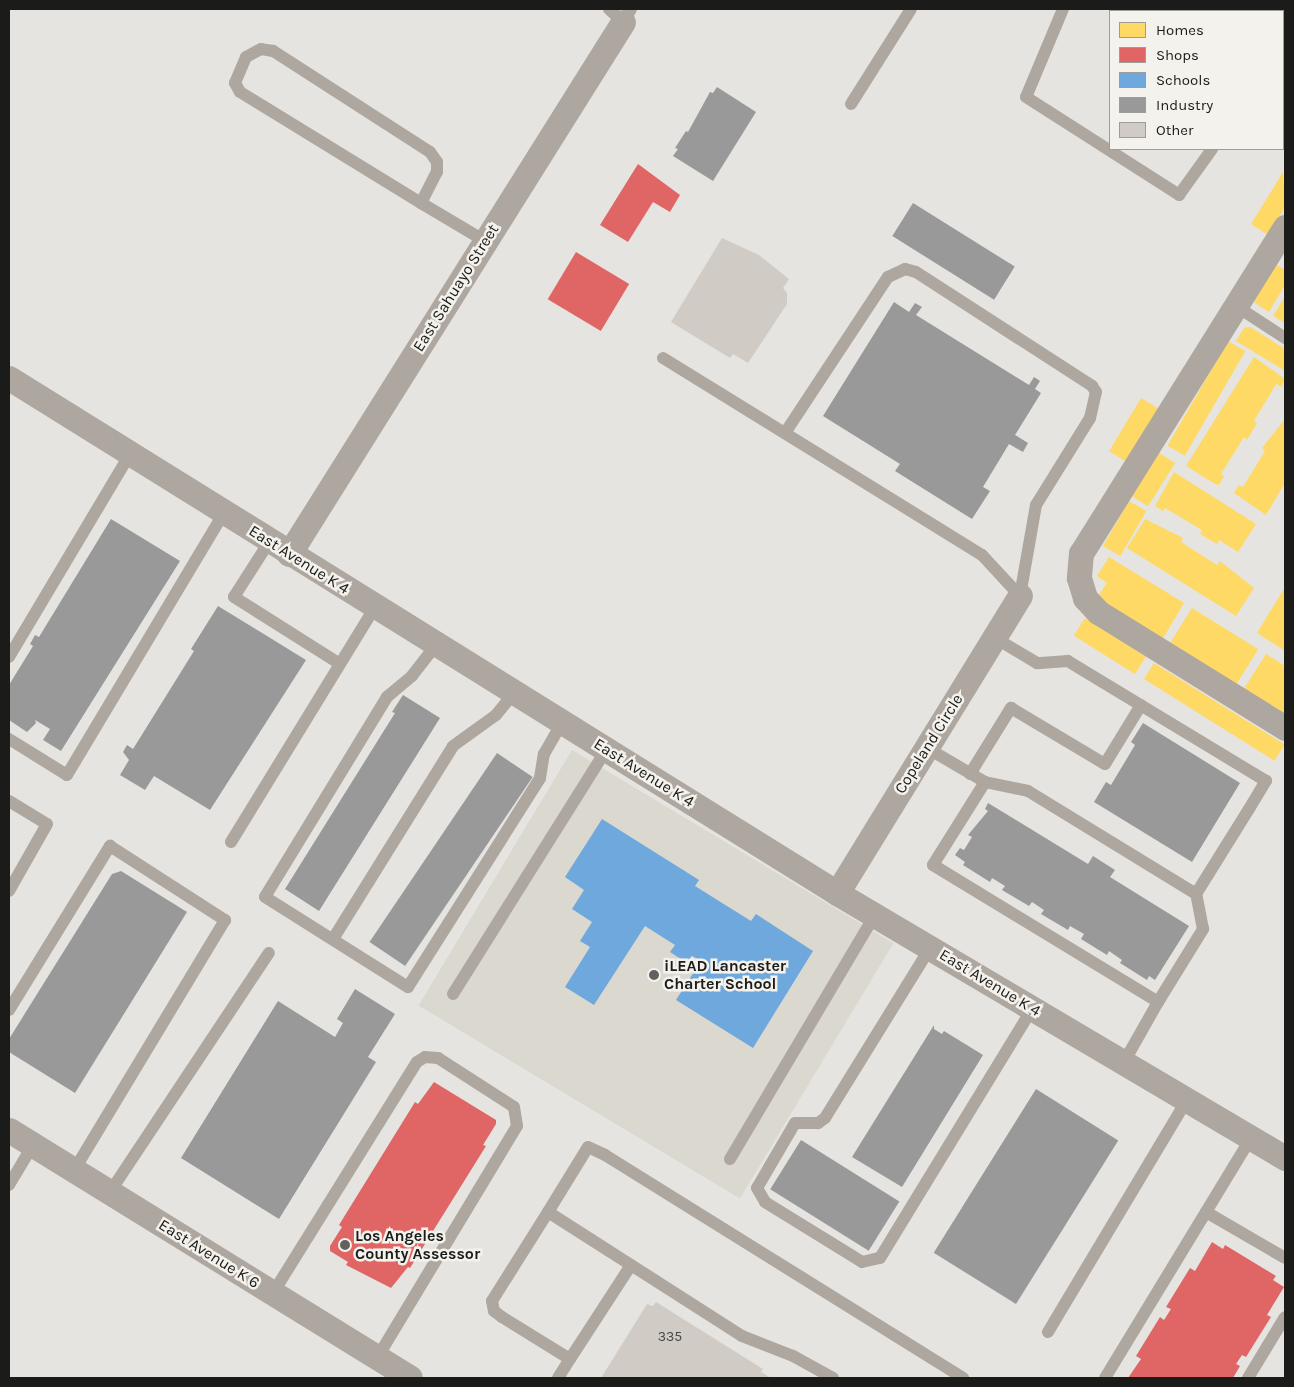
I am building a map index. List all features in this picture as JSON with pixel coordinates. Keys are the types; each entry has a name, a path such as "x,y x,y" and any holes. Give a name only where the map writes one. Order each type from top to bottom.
{"street":[{"name":"East Sahuayo Street","path":"279,548 485,241 621,13"},
{"path":"1285,227 1081,553 1079,578 1085,598 1098,612 1285,728"},
{"name":"East Avenue K 4","path":"9,378 279,548 837,893 1285,1158"},
{"name":"Copeland Circle","path":"837,893 1020,596"},
{"name":"East Avenue K 6","path":"9,1130 410,1378"}],"lane":[{"path":"851,104 911,9"},
{"path":"1062,9 1026,96 1109,150"},
{"path":"421,203 437,172 437,162 430,152 273,51 261,49 246,57 235,83 240,92 421,203 485,241"},
{"path":"1109,150 1179,195 1211,150"},
{"path":"785,432 888,277 906,269 916,272 1092,386 1096,392 1090,418 1036,505 1020,596"},
{"path":"1236,306 1285,338"},
{"path":"662,358 982,555 1020,596"},
{"path":"9,657 130,454"},
{"path":"9,739 67,775 224,513"},
{"path":"279,548 234,597 340,664"},
{"path":"231,842 375,607"},
{"path":"995,638 1037,663 1068,661 1266,781 1196,894 1203,929 1124,1062"},
{"path":"436,645 412,676 387,697 265,898 408,986 540,778 544,754 562,723"},
{"path":"333,940 453,746 496,715 514,694"},
{"path":"970,774 1011,708 1105,764 1141,705"},
{"path":"927,748 985,782 1028,791 1196,894"},
{"path":"452,994 606,750"},
{"path":"985,782 934,865 1158,1002"},
{"path":"9,801 47,824 9,891"},
{"path":"9,1010 110,846 225,920 74,1170"},
{"path":"730,1159 875,916"},
{"path":"930,948 825,1118 818,1123 795,1123 757,1188 765,1202 862,1262 880,1258 1032,1009"},
{"path":"110,1192 269,953"},
{"path":"273,1294 416,1062 425,1057 438,1058 514,1107 517,1126 377,1358"},
{"path":"1048,1332 1187,1100"},
{"path":"1106,1378 1251,1138"},
{"path":"9,1185 34,1145"},
{"path":"570,1359 494,1312 492,1301 588,1147 605,1154 963,1378"},
{"path":"548,1212 742,1336 793,1356 832,1378"},
{"path":"1206,1212 1285,1258"},
{"path":"558,1378 631,1265"},
{"path":"1248,1378 1285,1317"}],"shaded area":[{"name":"iLEAD Lancaster Charter School","path":"572,750 893,943 740,1199 419,1005"}],"building: Homes":[{"path":"1283,172 1285,207 1268,235 1251,224"},
{"path":"1275,264 1285,270 1285,285 1269,312 1255,303 1254,299"},
{"path":"1285,296 1285,323 1273,316"},
{"path":"1250,327 1285,349 1285,371 1236,341 1244,328"},
{"path":"1228,341 1245,351 1185,456 1168,446"},
{"path":"1254,357 1285,379 1281,387 1276,384 1254,421 1257,423 1247,440 1244,437 1221,474 1224,476 1219,485 1215,484 1186,466"},
{"path":"1141,398 1159,409 1127,462 1109,451"},
{"path":"1285,419 1285,483 1266,515 1234,493 1239,485 1243,487 1265,451 1262,448"},
{"path":"1159,453 1175,463 1148,506 1132,496"},
{"path":"1174,472 1256,524 1238,552 1219,540 1217,544 1200,534 1202,530 1165,508 1163,511 1155,506"},
{"path":"1129,501 1146,511 1120,556 1103,546"},
{"path":"1145,519 1183,538 1181,542 1217,565 1220,561 1254,588 1236,616 1127,548"},
{"path":"1109,557 1184,603 1162,640 1096,599 1107,583 1097,576"},
{"path":"1285,587 1285,651 1257,633"},
{"path":"1192,608 1258,649 1236,685 1170,644"},
{"path":"1085,618 1146,656 1135,674 1074,636"},
{"path":"1266,654 1285,666 1285,717 1243,690"},
{"path":"1154,663 1285,745 1275,761 1144,679"}],"building: Shops":[{"path":"638,164 680,195 670,212 653,202 628,242 600,225"},
{"path":"576,252 629,284 601,331 548,299"},
{"path":"434,1082 496,1120 496,1124 483,1145 486,1146 410,1268 408,1267 391,1288 346,1265 348,1262 330,1251 330,1246 342,1227 339,1225 415,1102 418,1104"},
{"path":"1212,1242 1223,1249 1225,1245 1276,1276 1273,1280 1284,1287 1267,1315 1271,1317 1246,1357 1242,1355 1236,1364 1240,1366 1233,1378 1128,1378 1141,1359 1136,1356 1160,1317 1164,1320 1171,1309 1166,1307 1190,1268 1195,1271"}],"building: Schools":[{"path":"602,819 699,880 695,886 751,921 756,914 813,951 753,1048 676,1000 701,961 692,956 687,963 670,952 675,945 645,926 594,1005 565,987 590,947 580,941 592,922 572,909 584,890 565,877"}],"building: Industry":[{"path":"717,87 756,112 713,181 673,156 678,149 675,148 686,131 688,132 710,92 713,93"},
{"path":"913,203 1015,267 994,300 892,236"},
{"path":"894,302 909,312 915,303 922,307 916,315 1029,385 1034,377 1040,381 1035,389 1041,393 1015,435 1028,443 1023,452 1009,444 983,487 990,491 972,519 895,471 900,464 823,416"},
{"path":"111,519 180,561 61,751 43,740 50,729 35,720 36,723 27,732 9,720 9,685 33,646 30,644 35,635 39,637"},
{"path":"218,606 306,660 210,810 154,776 145,790 120,775 129,760 123,752 127,745 133,749 194,651 191,649"},
{"path":"403,695 440,718 319,911 285,889 395,713 392,712"},
{"path":"1143,723 1240,783 1192,862 1094,802 1106,782 1111,785 1135,745 1131,742"},
{"path":"497,753 533,777 405,966 370,942"},
{"path":"988,803 1088,864 1093,856 1115,870 1110,877 1189,926 1155,980 1149,976 1147,980 1120,963 1122,960 1109,951 1107,955 1081,939 1084,934 1070,926 1068,930 1041,914 1044,910 1032,902 1029,906 1002,890 1005,886 992,878 990,882 963,865 965,862 955,855 960,848 964,850 972,837 968,835 988,811 985,809"},
{"path":"121,871 187,912 75,1093 9,1052 9,1039 112,874"},
{"path":"355,989 395,1014 368,1057 376,1062 279,1219 181,1158 278,1001 335,1037 343,1023 337,1019"},
{"path":"934,1025 934,1029 942,1034 944,1031 983,1055 902,1187 852,1157"},
{"path":"1036,1089 1118,1140 1016,1304 934,1253"},
{"path":"801,1140 899,1201 869,1251 770,1189"}],"building: Other":[{"path":"1108,9 1148,9 1148,10"},
{"path":"722,238 759,255 789,279 783,288 787,293 787,304 748,363 733,354 730,358 671,322"},
{"path":"656,1302 763,1369 761,1372 771,1378 601,1378 647,1304 653,1306"}],"place":[{"name":"iLEAD Lancaster Charter School","path":"654,975"},
{"name":"Los Angeles County Assessor","path":"345,1245"}]}
